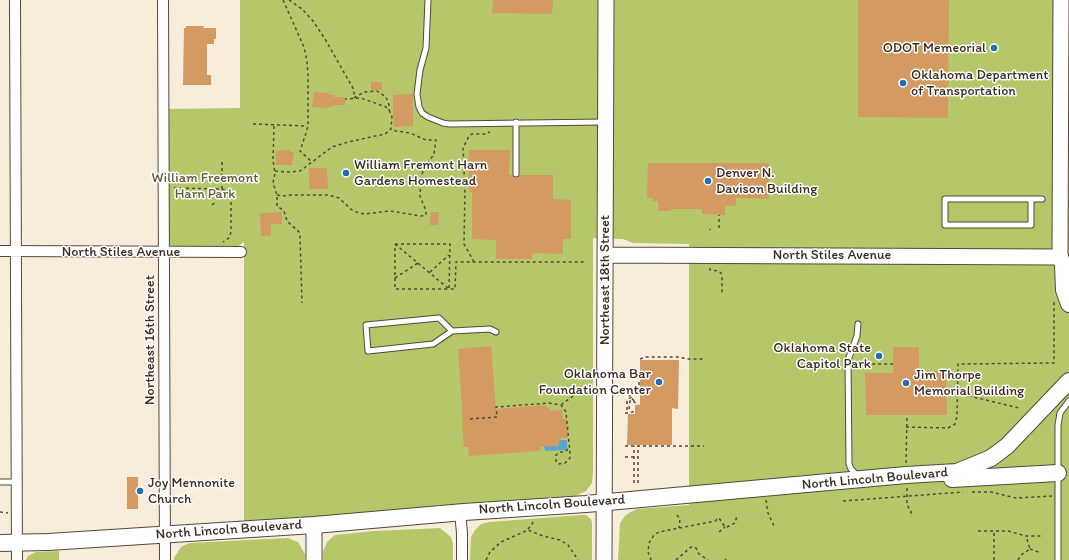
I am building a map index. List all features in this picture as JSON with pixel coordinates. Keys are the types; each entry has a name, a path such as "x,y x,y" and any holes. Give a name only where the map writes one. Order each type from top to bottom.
{"main road":[{"path":"1060,257 1063,265 1064,290 1061,302"},
{"name":"North Lincoln Boulevard","path":"0,543 314,525 957,472 991,458 1007,446 1069,382"},
{"path":"906,476 956,479 1058,473"}],"street":[{"path":"15,0 17,560"},
{"name":"Northeast 16th Street","path":"163,0 165,560"},
{"name":"Northeast 18th Street","path":"604,560 606,0"},
{"path":"1060,257 1065,54 1061,0"},
{"name":"North Stiles Avenue","path":"0,251 241,252"},
{"name":"North Stiles Avenue","path":"605,254 1060,257"},
{"path":"460,512 462,560"},
{"path":"314,525 314,560"}],"lane":[{"path":"428,0 427,41 417,94 419,107 422,113 443,123 606,122"},
{"path":"516,122 516,174"},
{"path":"1031,199 1030,225 945,225 945,199 1031,199 1042,199"},
{"path":"452,331 439,318 366,325 368,351 433,344 452,331 490,328 496,332"},
{"path":"858,324 857,336 848,360 849,464 851,469 861,479"},
{"path":"1058,560 1059,418 1062,408 1069,400"},
{"path":"0,482 17,482"}],"path":[{"path":"283,0 304,48 307,61 308,126 300,151 312,162"},
{"path":"289,0 313,21 325,39 354,90 354,98"},
{"path":"275,171 300,171 332,147 385,134 391,129 392,117 386,97 377,91 364,92 354,98"},
{"path":"345,99 361,98 386,107 389,110"},
{"path":"474,262 464,244 465,193 463,148 469,136 472,134 488,133 494,128 495,123"},
{"path":"253,124 274,126 308,126"},
{"path":"274,126 273,160 275,171 273,183 276,195 276,206 284,211 287,221 299,232 302,303"},
{"path":"276,195 328,195 339,198 353,211 364,214 390,211 421,216 426,215 426,211 420,196 421,176 434,154 436,140 426,140 410,133 391,129"},
{"path":"222,160 222,189"},
{"path":"173,188 201,190 222,189 229,191 232,197 231,231 228,239 220,244"},
{"path":"226,194 229,191"},
{"path":"212,205 216,202"},
{"path":"719,228 720,215"},
{"path":"395,244 395,289 455,289 456,262 584,262"},
{"path":"395,244 450,244 449,289"},
{"path":"395,244 449,289"},
{"path":"429,273 449,255"},
{"path":"395,278 418,263"},
{"path":"710,267 710,270 718,271 722,276 722,294"},
{"path":"906,428 948,428 955,424 958,416 958,364 1054,363 1061,302"},
{"path":"640,359 646,357 704,359"},
{"path":"848,375 862,364 893,364"},
{"path":"628,394 631,397 637,404 632,400 630,401 630,410 628,411 627,401 631,397 639,389 640,380 638,376"},
{"path":"561,405 580,391 587,393"},
{"path":"958,393 1019,408"},
{"path":"470,419 497,417 496,406 549,403 561,405 566,412 570,458 565,463 559,464 556,462 556,455 560,452 565,452 569,448"},
{"path":"625,413 635,410"},
{"path":"906,415 907,505 911,511 911,517"},
{"path":"625,446 704,446"},
{"path":"634,483 634,457 636,446"},
{"path":"636,446 638,458 638,483"},
{"path":"625,457 638,458"},
{"path":"843,501 963,492"},
{"path":"971,492 990,492 1016,498 1058,496"},
{"path":"766,500 768,514 775,528"},
{"path":"0,512 11,513"},
{"path":"677,515 680,519 679,528"},
{"path":"719,532 725,527 735,523 737,519 736,516"},
{"path":"653,560 650,559 648,548 651,538 659,532 715,521 719,518 725,527"},
{"path":"486,560 490,552 501,542 528,530 543,536 560,540 568,545 578,560"},
{"path":"978,531 1008,531 1026,536 1041,536"},
{"path":"994,531 994,560"},
{"path":"1026,536 1030,549"},
{"path":"676,560 691,547 696,548 699,545"},
{"path":"696,548 699,554 708,560"},
{"path":"1030,549 1041,553"},
{"path":"1018,560 1021,555 1030,549"}],"green space":[{"name":"Oklahoma State Capitol Park","path":"240,0 1069,0 1069,560 618,560 620,523 625,516 637,509 689,505 689,244 633,243 623,239 593,238 593,472 592,483 586,491 573,497 244,524 244,242 237,247 175,247 170,245 168,109 240,108"},
{"path":"586,515 591,519 592,523 592,560 470,560 471,537 481,524 489,522"},
{"path":"440,528 451,537 453,544 453,560 323,560 323,552 327,542 335,535 374,531"},
{"path":"288,538 298,542 305,554 305,560 174,560 181,547 189,543"},
{"path":"59,551 59,560 26,560 28,556 36,552"}],"water":[{"path":"558,440 567,440 567,450 545,451 544,446"}],"building":[{"path":"493,0 553,0 552,14 492,13"},
{"name":"Oklahoma Department of Transportation","path":"858,0 949,0 948,118 858,117"},
{"path":"186,26 216,28 216,39 214,39 214,44 207,44 207,75 211,75 211,85 183,85 184,28 186,28"},
{"path":"371,82 382,82 382,90 371,90"},
{"path":"314,92 329,93 329,95 334,95 334,97 345,97 345,105 333,105 333,107 329,106 329,108 312,107"},
{"path":"413,94 413,126 394,127 393,95"},
{"path":"290,150 290,152 294,152 292,165 276,165 276,151"},
{"path":"469,150 510,150 509,175 512,175 514,178 518,178 520,175 553,175 553,199 571,200 571,239 563,239 563,254 532,253 532,259 496,259 496,240 472,239 472,192 469,192"},
{"name":"Denver N. Davison Building","path":"648,163 769,163 769,199 736,198 736,206 725,206 725,215 702,214 702,209 671,209 671,211 658,211 658,201 653,201 653,198 647,198"},
{"path":"309,168 327,168 328,189 309,189"},
{"path":"282,212 282,224 271,224 271,236 261,236 260,213"},
{"path":"431,212 439,212 438,225 430,225"},
{"path":"491,346 496,409 546,405 546,408 550,407 550,411 562,410 563,419 567,419 568,438 561,438 561,441 559,441 559,446 540,447 540,451 469,456 468,447 464,447 458,349"},
{"name":"Jim Thorpe Memorial Building","path":"893,347 919,347 919,371 946,371 947,415 866,415 865,373 893,373"},
{"name":"Oklahoma Bar Foundation Center","path":"640,360 679,360 678,409 672,408 672,445 627,445 628,414 635,414 635,405 640,405"},
{"path":"127,477 138,477 138,509 127,509"}],"place":[{"name":"ODOT Memeorial","path":"994,48"},
{"name":"Oklahoma Department of Transportation","path":"903,83"},
{"name":"William Fremont Harn Gardens Homestead","path":"346,173"},
{"name":"Denver N. Davison Building","path":"708,181"},
{"name":"Oklahoma State Capitol Park","path":"879,356"},
{"name":"Oklahoma Bar Foundation Center","path":"659,382"},
{"name":"Jim Thorpe Memorial Building","path":"906,383"},
{"name":"Joy Mennonite Church","path":"140,491"}],"park label":[{"name":"William Freemont Harn Park","path":"205,186"}]}
